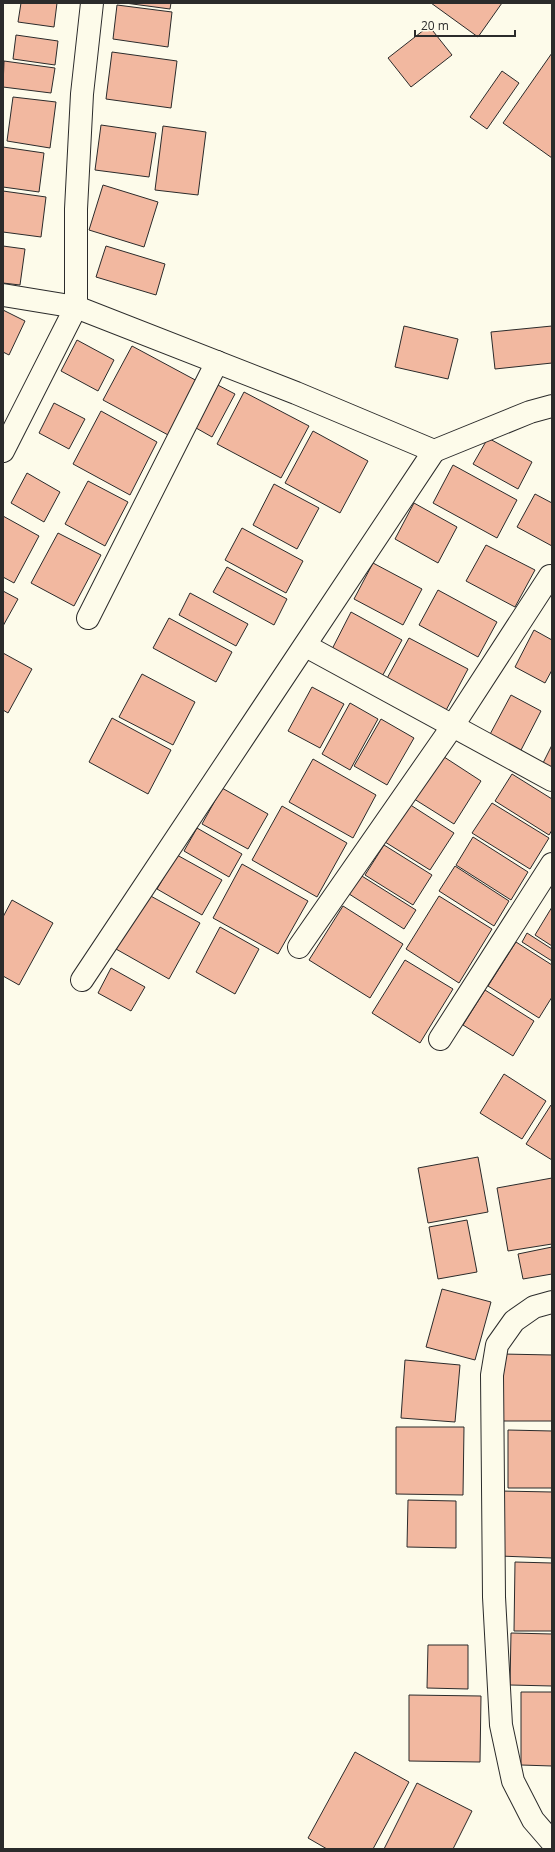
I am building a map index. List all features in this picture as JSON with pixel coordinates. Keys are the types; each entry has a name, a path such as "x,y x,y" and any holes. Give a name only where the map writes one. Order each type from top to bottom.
{"street":[{"path":"3,451 76,307 76,209 82,94 92,3"},
{"path":"3,295 76,307 296,393 434,451"},
{"path":"88,618 217,362"},
{"path":"82,980 306,646 434,451 530,412 552,406"},
{"path":"299,947 452,727 550,576"},
{"path":"306,646 452,727 552,780"},
{"path":"440,1039 552,864"},
{"path":"552,1302 534,1307 514,1321 497,1345 492,1375 494,1597 501,1725 513,1781 533,1820 552,1842"}],"building":[{"path":"21,3 57,3 54,27 18,22"},
{"path":"125,3 171,3 170,9"},
{"path":"431,3 502,3 478,37"},
{"path":"117,5 172,12 168,47 113,39"},
{"path":"429,26 452,55 411,87 388,58"},
{"path":"16,35 58,41 55,65 13,59"},
{"path":"112,52 177,61 171,108 106,99"},
{"path":"552,53 552,158 503,123"},
{"path":"4,61 55,68 51,93 3,87"},
{"path":"502,71 519,83 487,129 470,117"},
{"path":"13,97 56,102 50,148 7,141"},
{"path":"101,125 156,133 149,177 95,170"},
{"path":"163,126 206,132 198,195 155,190"},
{"path":"3,147 44,153 39,192 3,187"},
{"path":"103,185 158,202 144,247 89,230"},
{"path":"3,191 46,197 41,237 3,232"},
{"path":"3,246 25,249 20,285 3,283"},
{"path":"106,246 165,264 156,295 96,277"},
{"path":"3,310 25,321 9,355 3,352"},
{"path":"404,326 458,339 448,379 395,367"},
{"path":"552,326 552,363 495,369 491,332"},
{"path":"77,340 114,360 98,391 61,371"},
{"path":"132,346 199,382 170,436 103,400"},
{"path":"212,382 235,394 212,437 189,424"},
{"path":"244,392 309,426 281,478 217,444"},
{"path":"54,403 85,419 69,449 39,433"},
{"path":"101,411 157,442 130,495 73,464"},
{"path":"313,431 368,461 340,513 285,483"},
{"path":"488,438 532,462 518,489 473,464"},
{"path":"453,465 517,500 497,538 433,503"},
{"path":"27,473 60,492 44,522 11,503"},
{"path":"88,481 128,502 105,546 65,524"},
{"path":"274,484 319,508 297,549 253,525"},
{"path":"535,494 552,503 552,546 517,527"},
{"path":"414,503 457,527 438,563 395,539"},
{"path":"3,516 39,536 14,583 3,577"},
{"path":"242,528 303,561 286,593 225,560"},
{"path":"58,533 101,555 74,606 31,583"},
{"path":"486,545 535,570 515,607 466,581"},
{"path":"373,563 422,589 403,625 354,599"},
{"path":"227,567 287,599 274,625 213,592"},
{"path":"438,590 497,622 478,657 419,625"},
{"path":"3,591 18,599 3,626"},
{"path":"190,593 248,624 236,646 179,615"},
{"path":"351,612 402,640 379,682 329,655"},
{"path":"169,618 232,652 216,682 153,648"},
{"path":"534,630 552,640 552,670 545,683 515,667"},
{"path":"409,638 468,669 444,714 385,682"},
{"path":"3,653 32,669 8,713 3,710"},
{"path":"142,674 195,702 173,745 119,717"},
{"path":"312,687 344,704 320,748 288,731"},
{"path":"511,695 541,711 519,754 488,738"},
{"path":"350,703 378,719 350,770 322,754"},
{"path":"112,718 171,750 148,794 89,762"},
{"path":"381,719 414,738 387,785 354,766"},
{"path":"552,745 552,772 541,767"},
{"path":"438,753 481,781 454,824 411,797"},
{"path":"313,759 376,795 353,838 289,802"},
{"path":"512,774 552,799 552,830 549,835 495,801"},
{"path":"222,788 268,814 248,849 202,824"},
{"path":"492,803 549,838 530,869 472,833"},
{"path":"409,804 454,833 430,870 385,842"},
{"path":"282,806 347,843 317,897 252,860"},
{"path":"197,828 242,854 229,877 184,851"},
{"path":"473,837 528,872 511,900 456,865"},
{"path":"384,845 432,875 413,905 365,875"},
{"path":"177,855 222,880 202,915 157,889"},
{"path":"242,864 308,901 278,954 213,918"},
{"path":"455,866 509,901 494,926 439,891"},
{"path":"357,873 416,910 404,929 346,892"},
{"path":"147,894 200,923 169,979 116,949"},
{"path":"439,896 492,929 459,983 406,949"},
{"path":"12,900 53,923 19,985 3,976 3,917"},
{"path":"343,906 403,944 370,998 309,960"},
{"path":"552,907 552,946 535,935"},
{"path":"220,927 259,949 235,994 196,972"},
{"path":"527,933 552,949 552,961 522,942"},
{"path":"516,942 552,965 552,997 539,1018 488,986"},
{"path":"405,960 453,989 420,1043 372,1013"},
{"path":"111,968 145,987 131,1011 98,993"},
{"path":"485,990 534,1021 513,1056 463,1025"},
{"path":"504,1074 546,1101 522,1139 480,1113"},
{"path":"551,1105 552,1106 552,1160 526,1144"},
{"path":"478,1157 488,1212 428,1223 418,1168"},
{"path":"552,1178 552,1244 508,1251 497,1188"},
{"path":"467,1220 477,1272 438,1279 429,1227"},
{"path":"552,1247 552,1274 523,1279 518,1254"},
{"path":"442,1289 491,1302 475,1360 426,1347"},
{"path":"502,1354 552,1355 552,1421 501,1421"},
{"path":"405,1360 460,1365 455,1422 401,1418"},
{"path":"396,1427 464,1427 463,1495 396,1494"},
{"path":"508,1430 552,1431 552,1488 508,1488"},
{"path":"500,1491 552,1492 552,1558 499,1556"},
{"path":"408,1500 456,1501 456,1548 407,1547"},
{"path":"515,1562 552,1563 552,1631 514,1631"},
{"path":"511,1633 552,1634 552,1686 510,1685"},
{"path":"428,1645 468,1645 468,1689 427,1688"},
{"path":"521,1692 552,1692 552,1766 521,1765"},
{"path":"409,1695 481,1696 480,1762 409,1761"},
{"path":"355,1752 409,1782 373,1849 327,1849 308,1838"},
{"path":"417,1783 472,1811 453,1849 384,1849"}]}
